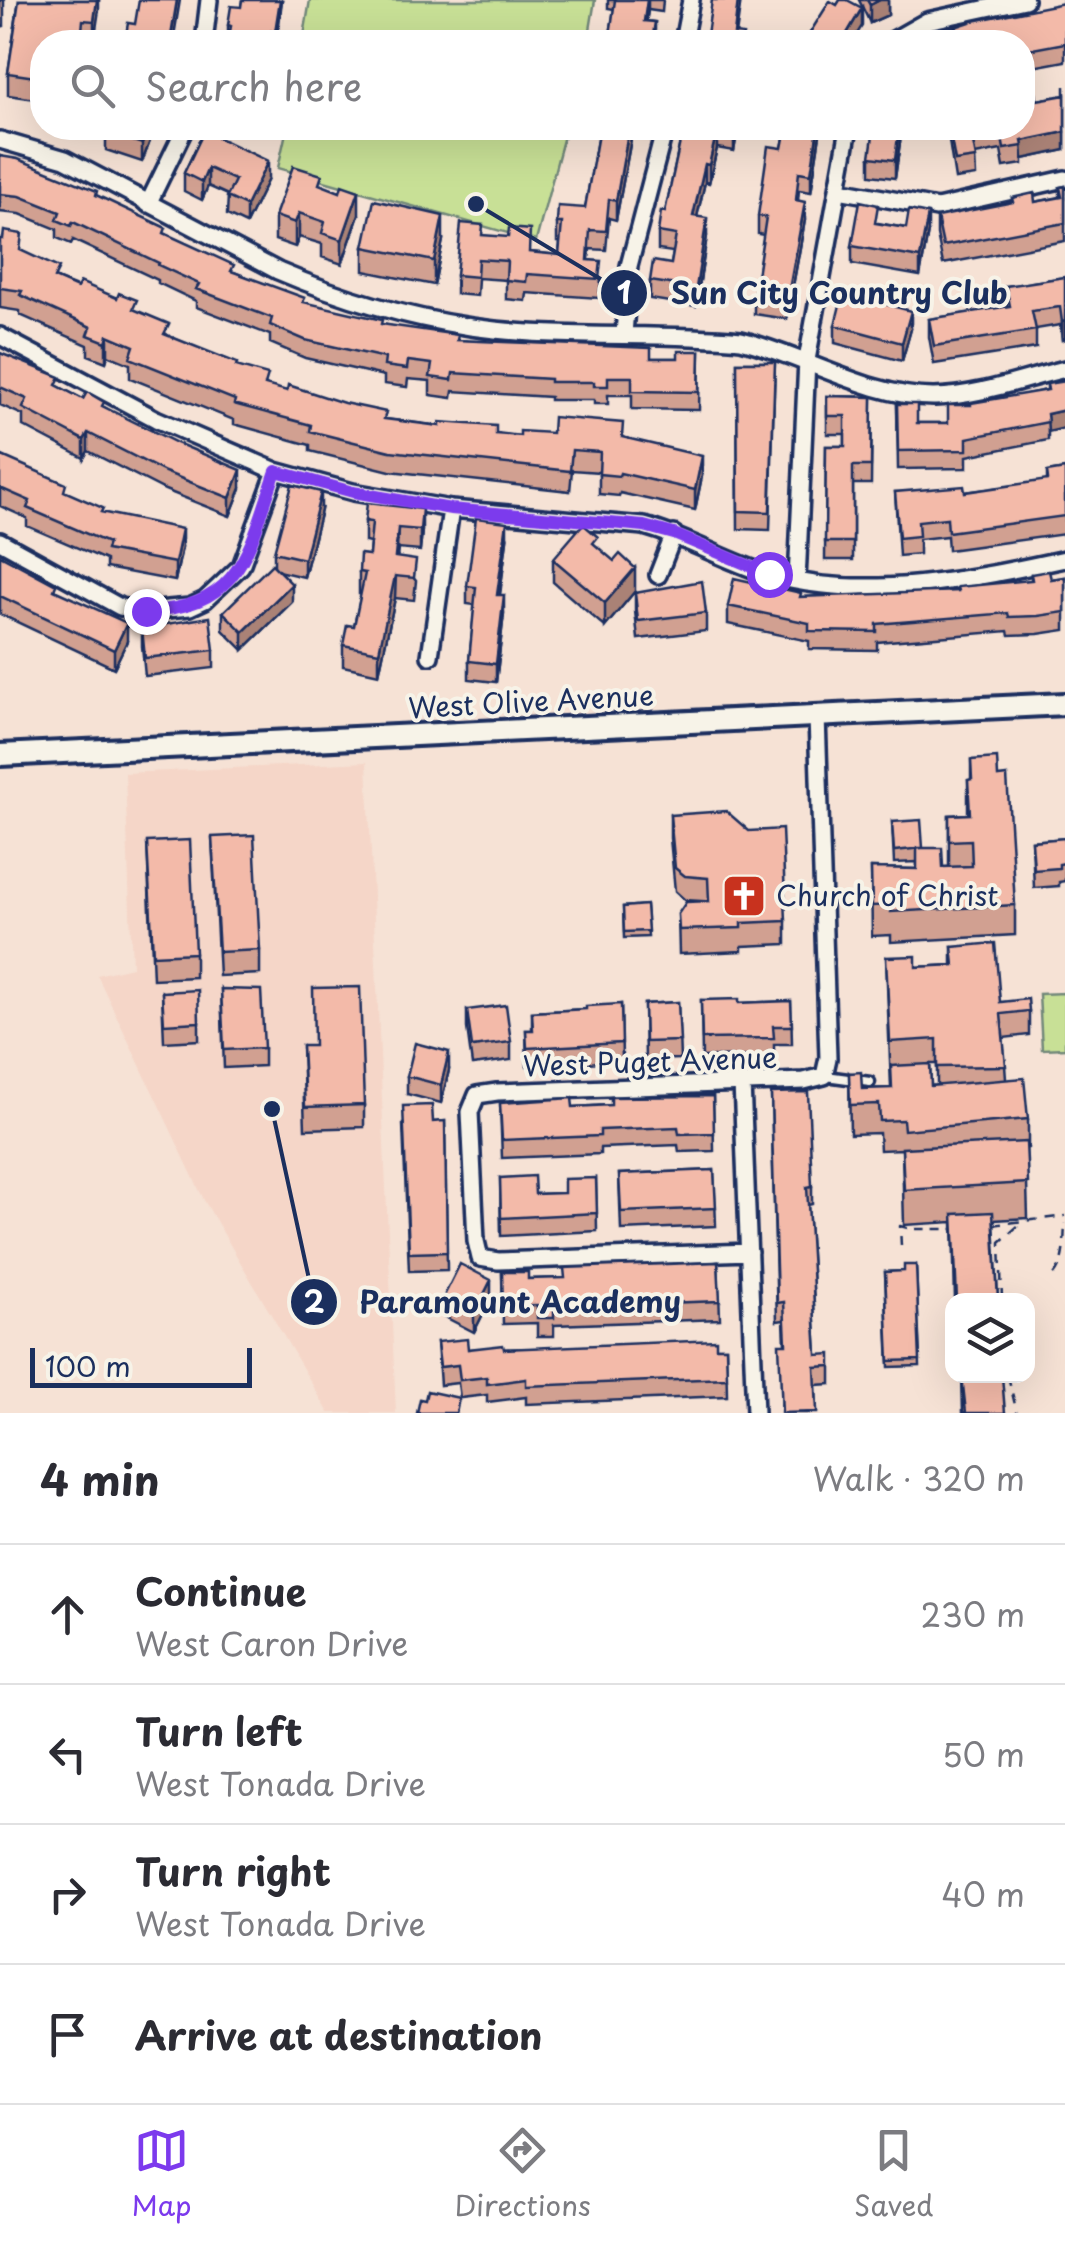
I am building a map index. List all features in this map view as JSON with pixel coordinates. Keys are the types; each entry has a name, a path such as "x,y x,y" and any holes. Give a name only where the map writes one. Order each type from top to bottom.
{"main road":[{"name":"West Olive Avenue","path":"0,755 1065,704"}],"street":[{"path":"206,30 210,0"},
{"path":"685,30 691,0"},
{"path":"911,30 927,21 1025,0"},
{"path":"0,140 65,160 278,271 313,286 401,312 472,327 741,340 885,389 932,397 957,396 1065,370"},
{"path":"148,204 179,140"},
{"path":"624,334 629,266 662,140"},
{"path":"797,581 807,360 847,140"},
{"path":"840,190 938,208 1065,179"},
{"path":"0,336 156,419 276,471 353,492 451,509 604,520 674,534 769,574 836,586 920,583 1065,559"},
{"path":"0,541 120,607 146,611 190,607 205,600 241,566 276,471"},
{"path":"430,656 451,509"},
{"path":"658,574 674,534"},
{"path":"817,716 828,1058 824,1076"},
{"name":"West Puget Avenue","path":"749,1252 498,1261 480,1258 470,1112 477,1095 804,1081 824,1076"},
{"path":"742,1083 755,1413"}],"lane":[{"path":"824,1076 870,1082"}],"path":[{"path":"980,1226 1065,1216"},
{"path":"1054,1275 1061,1269 1065,1256 1065,1223"},
{"path":"1002,1293 1000,1242 1020,1224"},
{"path":"901,1246 900,1226 956,1229"},
{"path":"1010,1383 1017,1413"}],"shaded area":[{"path":"367,762 396,1413 329,1413 205,1202 97,975 132,967 125,773"}],"green space":[{"path":"310,0 595,0 590,30 305,30"},
{"path":"284,140 563,140 536,241 278,168"},
{"path":"1065,993 1065,1048 1042,1049 1039,994"}],"building":[{"path":"19,0 97,0 94,21 83,20 82,30 30,30 30,76 8,73"},
{"path":"139,0 177,0 172,30 127,30 128,23 135,24"},
{"path":"242,0 280,0 275,30 230,30 231,6 241,7"},
{"path":"615,0 647,0 644,21 655,22 654,30 611,30"},
{"path":"712,0 738,0 734,30 708,30"},
{"path":"840,0 847,0 862,8 849,30 812,30 830,1 837,5"},
{"path":"1065,0 1065,43 1035,49 1035,30 946,30 973,21"},
{"path":"1035,93 1037,100 1065,95 1065,132 1035,138"},
{"path":"200,140 223,140 268,161 246,206 227,197 235,180 208,168 202,182 184,173"},
{"path":"597,140 627,140 616,201 609,199 606,231 590,230 588,260 601,261 599,279 527,274 526,282 506,280 507,261 478,259 477,277 456,275 461,223 483,225 482,235 508,237 509,228 530,230 529,252 559,255 562,223 557,223 558,206 585,208"},
{"path":"680,140 715,140 693,216 707,218 696,288 650,281 653,261 671,264 676,235 658,232 661,211 665,212"},
{"path":"784,140 816,140 811,174 799,172 796,200 805,202 787,301 754,296 766,217 758,216 768,146 782,148"},
{"path":"872,140 898,140 895,160 870,157"},
{"path":"951,140 973,140 976,158 955,161"},
{"path":"1002,140 1027,140 1022,141 1023,146 1004,149"},
{"path":"0,156 18,159 97,191 96,195 166,228 164,233 234,265 231,271 305,298 303,302 382,320 381,324 458,335 457,340 651,348 651,358 678,358 678,351 700,351 699,392 632,391 632,377 608,377 608,386 453,373 452,380 430,377 432,364 408,361 407,369 384,366 385,358 305,340 270,325 272,318 196,289 199,284 159,263 73,222 71,226 57,220 60,212 20,196 0,194"},
{"path":"293,166 322,175 319,184 340,192 342,185 359,191 342,240 322,233 325,222 299,213 295,223 275,216"},
{"path":"1065,186 1065,223 943,246 937,217 1013,202 1012,198 1034,193 1035,202 1062,197 1060,187"},
{"path":"374,200 443,216 434,261 364,247"},
{"path":"860,201 878,205 875,223 906,228 909,210 928,214 920,258 852,246"},
{"path":"4,231 22,234 20,250 59,268 54,278 77,288 80,282 117,298 119,293 137,300 133,309 169,324 164,334 237,363 236,366 268,375 265,385 287,391 288,385 386,412 384,419 440,426 440,422 496,426 496,434 552,433 553,417 623,423 622,437 702,456 695,490 620,473 599,474 600,452 572,450 570,471 390,451 310,431 311,425 234,404 235,400 130,358 134,346 108,335 106,342 88,335 91,327 20,295 22,291 0,288 0,239"},
{"path":"1065,277 1065,321 1062,322 1060,307 1032,311 1036,330 934,346 929,319 1010,306 1006,286"},
{"path":"843,293 911,311 902,343 835,325"},
{"path":"0,353 60,377 56,385 83,399 87,392 104,402 102,406 241,470 230,498 165,472 88,433 84,440 23,408 27,399 0,387"},
{"path":"737,362 775,362 770,512 738,511"},
{"path":"1065,381 1065,410 1047,414 1048,422 967,438 967,450 898,451 897,404 917,404 917,423 948,423 948,405 971,405 1048,390 1047,384"},
{"path":"827,396 872,397 871,466 853,466 853,542 825,542 826,446 845,446 845,416 827,416"},
{"path":"0,455 66,484 64,491 103,508 101,512 182,529 175,563 106,550 108,543 27,508 30,501 0,488"},
{"path":"1065,469 1065,516 948,532 947,518 918,521 919,536 899,538 895,492 964,486 965,492 1048,480 1047,472"},
{"path":"292,485 321,492 304,559 274,552"},
{"path":"367,503 422,509 420,530 398,528 395,557 416,560 414,578 395,576 379,652 343,645 347,625 354,626 365,573 359,572 360,554 369,555 372,522 365,521"},
{"path":"476,518 507,522 497,595 504,595 496,664 469,661 476,587 467,586"},
{"path":"583,524 598,537 593,543 614,561 620,554 635,568 605,603 553,559"},
{"path":"0,555 56,585 54,590 127,623 114,650 0,596"},
{"path":"272,564 292,584 243,632 223,612"},
{"path":"1049,571 1051,579 1065,577 1065,612 877,624 877,632 809,631 809,623 728,606 734,578 801,593 800,597 958,591 957,587 1032,580 1031,574"},
{"path":"702,581 706,613 638,621 635,593"},
{"path":"210,617 214,650 145,658 142,628"},
{"path":"997,758 998,777 1007,776 1015,905 891,912 891,905 872,906 871,868 917,869 917,848 942,848 943,867 972,866 971,840 949,841 949,815 970,814 971,760"},
{"name":"Church of Christ","path":"726,811 749,831 782,829 786,921 742,923 742,928 679,930 678,914 686,902 709,901 708,878 685,876 675,868 670,815"},
{"path":"921,820 923,848 894,851 892,822"},
{"path":"254,835 260,950 219,952 212,837"},
{"path":"1065,838 1065,863 1059,864 1059,868 1034,870 1032,841"},
{"path":"190,840 195,953 153,955 147,842"},
{"path":"646,905 648,931 624,932 623,907"},
{"path":"995,943 1000,1002 1028,999 1029,1011 1001,1014 1006,1066 937,1067 937,1039 890,1042 886,957 916,956 916,967 954,965 952,947"},
{"path":"360,987 364,1105 305,1107 302,1046 314,1046 313,988"},
{"path":"221,989 261,990 264,1048 224,1050"},
{"path":"198,990 199,1022 164,1024 162,992"},
{"path":"739,999 739,1003 791,1001 792,1026 773,1026 774,1038 702,1039 701,1000"},
{"path":"678,1002 680,1041 645,1042 644,1004"},
{"path":"621,1004 622,1043 527,1048 526,1030 533,1030 532,1012"},
{"path":"506,1005 511,1042 472,1047 467,1010"},
{"path":"415,1043 449,1052 441,1085 407,1076"},
{"path":"930,1064 931,1086 1024,1078 1028,1119 904,1130 903,1120 880,1121 879,1104 850,1105 849,1073 861,1072 862,1089 892,1088 891,1066"},
{"path":"808,1092 812,1186 807,1187 817,1355 831,1354 831,1366 815,1367 817,1412 782,1413 779,1344 786,1344 784,1302 777,1303 771,1093"},
{"path":"713,1096 714,1133 679,1134 678,1127 600,1130 600,1136 502,1140 500,1103 572,1098 573,1107 611,1105 611,1097"},
{"path":"432,1105 433,1122 445,1121 447,1252 409,1253 403,1106"},
{"path":"1026,1142 1028,1183 904,1190 902,1148"},
{"path":"714,1170 716,1208 621,1212 619,1174"},
{"path":"534,1176 535,1194 564,1193 564,1179 596,1178 597,1213 501,1218 500,1178"},
{"path":"993,1212 998,1293 957,1293 953,1214"},
{"path":"718,1262 720,1301 554,1307 554,1318 537,1318 537,1305 503,1306 502,1272 528,1272 528,1279 565,1278 564,1268"},
{"path":"460,1264 491,1280 474,1314 443,1298"},
{"path":"904,1265 916,1265 920,1360 889,1361 885,1272 904,1271"},
{"path":"467,1339 468,1349 716,1340 716,1347 726,1347 727,1378 526,1386 526,1379 487,1384 487,1377 460,1380 458,1365 440,1367 437,1342"},
{"path":"963,1383 1003,1383 1005,1413 966,1413"},
{"path":"427,1391 459,1398 456,1413 417,1413 420,1399 425,1400"}],"place":[{"name":"Sun City Country Club","path":"476,204"},
{"name":"Church of Christ","path":"744,896"},
{"name":"Paramount Academy","path":"272,1109"}],"route":[{"path":"146,611 190,607 229,581 248,554 276,471 353,492 451,509 644,526 674,534 769,574"}]}
